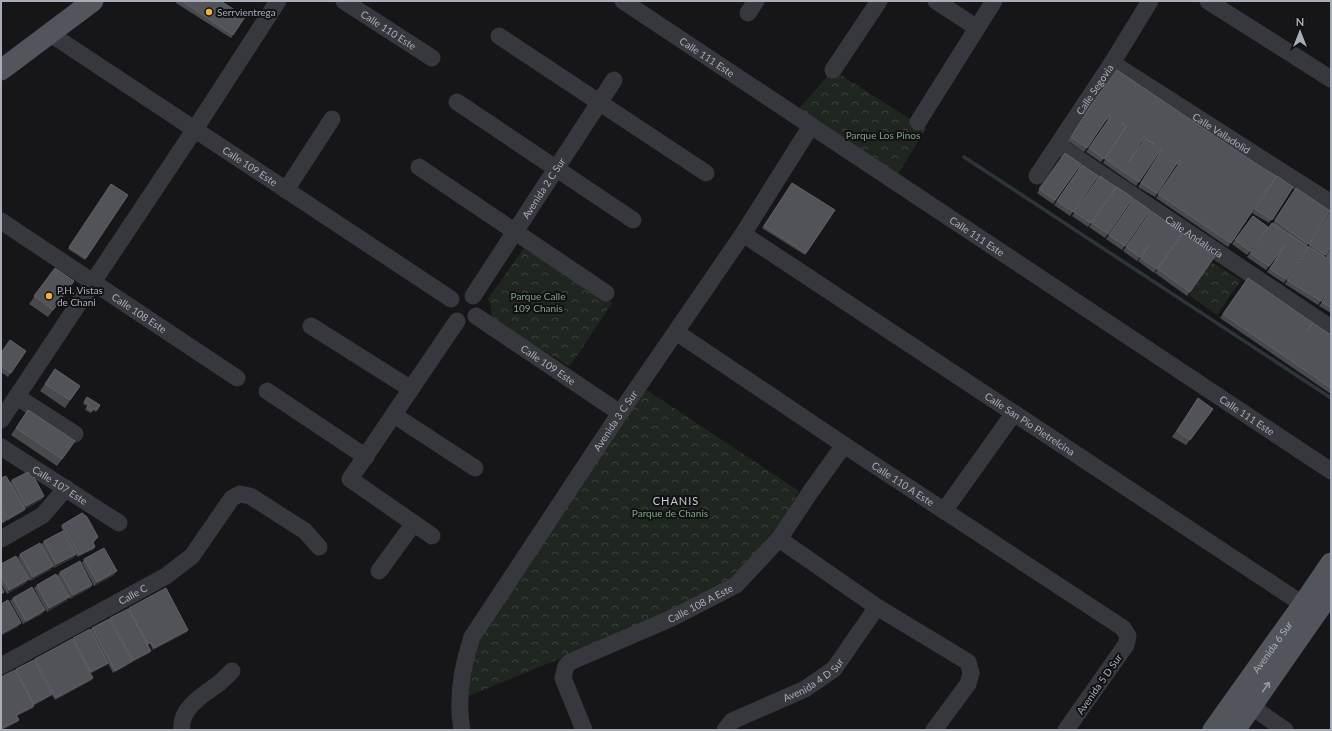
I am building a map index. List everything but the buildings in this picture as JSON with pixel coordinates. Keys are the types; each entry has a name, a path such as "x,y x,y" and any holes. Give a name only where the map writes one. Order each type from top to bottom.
{"main road":[{"path":"1,70 93,1"},
{"name":"Avenida 6 Sur","path":"1212,730 1244,702 1310,609 1331,563"},
{"name":"Avenida 6 Sur","path":"1310,609 1331,592"},
{"name":"Avenida 6 Sur","path":"1235,730 1244,702"}],"street":[{"path":"1,420 196,129 278,1"},
{"name":"Calle 110 Este","path":"344,1 432,58"},
{"name":"Calle 111 Este","path":"623,1 1331,471"},
{"path":"833,70 879,1"},
{"path":"936,1 977,28"},
{"path":"918,122 994,1"},
{"name":"Calle Segovia","path":"1036,176 1112,63 1150,1"},
{"path":"1208,1 1331,79"},
{"name":"Calle 109 Este","path":"49,33 451,299"},
{"path":"499,36 706,173"},
{"name":"Calle Valladolid","path":"1112,63 1331,203"},
{"name":"Avenida 2 C Sur","path":"473,296 614,80"},
{"path":"457,102 633,220"},
{"path":"286,190 332,118"},
{"name":"Avenida 3 C Sur","path":"462,730 460,688 464,660 472,637 620,413 743,234 811,126"},
{"name":"Calle Andalucía","path":"1058,144 1331,328"},
{"path":"419,168 606,292"},
{"name":"Calle 108 Este","path":"1,221 237,378"},
{"name":"Calle San Pio Pietrelcina","path":"743,234 1310,609"},
{"path":"459,293 469,293 473,296 479,305 476,316 470,321 466,322 457,321 453,318 449,309 451,299 459,293"},
{"name":"Calle 109 Este","path":"476,316 620,413"},
{"path":"432,536 414,522 350,479 457,321"},
{"path":"311,326 411,389"},
{"name":"Calle 110 A Este","path":"676,332 844,445 1123,628 1128,636"},
{"path":"267,391 366,457"},
{"path":"17,397 75,434"},
{"path":"944,511 1014,413"},
{"path":"394,415 475,468"},
{"name":"Calle 108 A Este","path":"584,730 563,678 566,666 570,662 672,618 736,585 779,539 810,491 844,445"},
{"name":"Calle 107 Este","path":"1,447 119,523"},
{"path":"1,539 43,515 66,488"},
{"name":"Calle C","path":"1,666 166,576 192,556 232,498 240,494 250,496 305,531 319,547"},
{"path":"379,571 414,522"},
{"path":"779,539 877,608 968,662 971,673 968,684 934,730"},
{"name":"Avenida 4 D Sur","path":"726,728 732,721 806,689 834,669 877,608"},
{"name":"Avenida 5 D Sur","path":"1066,730 1126,645 1128,636"},
{"path":"182,730 186,714 198,698 219,683 232,671"},
{"path":"1244,702 1285,730"}],"green space":[{"name":"Parque Los Pinos","path":"833,70 926,129 896,177 798,110"},
{"name":"Parque Calle 109 Chanis","path":"526,245 612,303 570,366 492,321 491,307 488,299"},
{"path":"1211,262 1241,280 1217,315 1189,295"},
{"name":"Parque de Chanis","path":"645,389 799,491 772,539 734,580 662,617 466,697 476,640"}],"waterway":[{"path":"964,157 1331,398"}],"place":[{"name":"Serrvientrega","path":"209,12"},
{"name":"P.H. Vistas de Chani","path":"49,296"}],"district":[{"name":"CHANIS","path":"676,500"}]}
